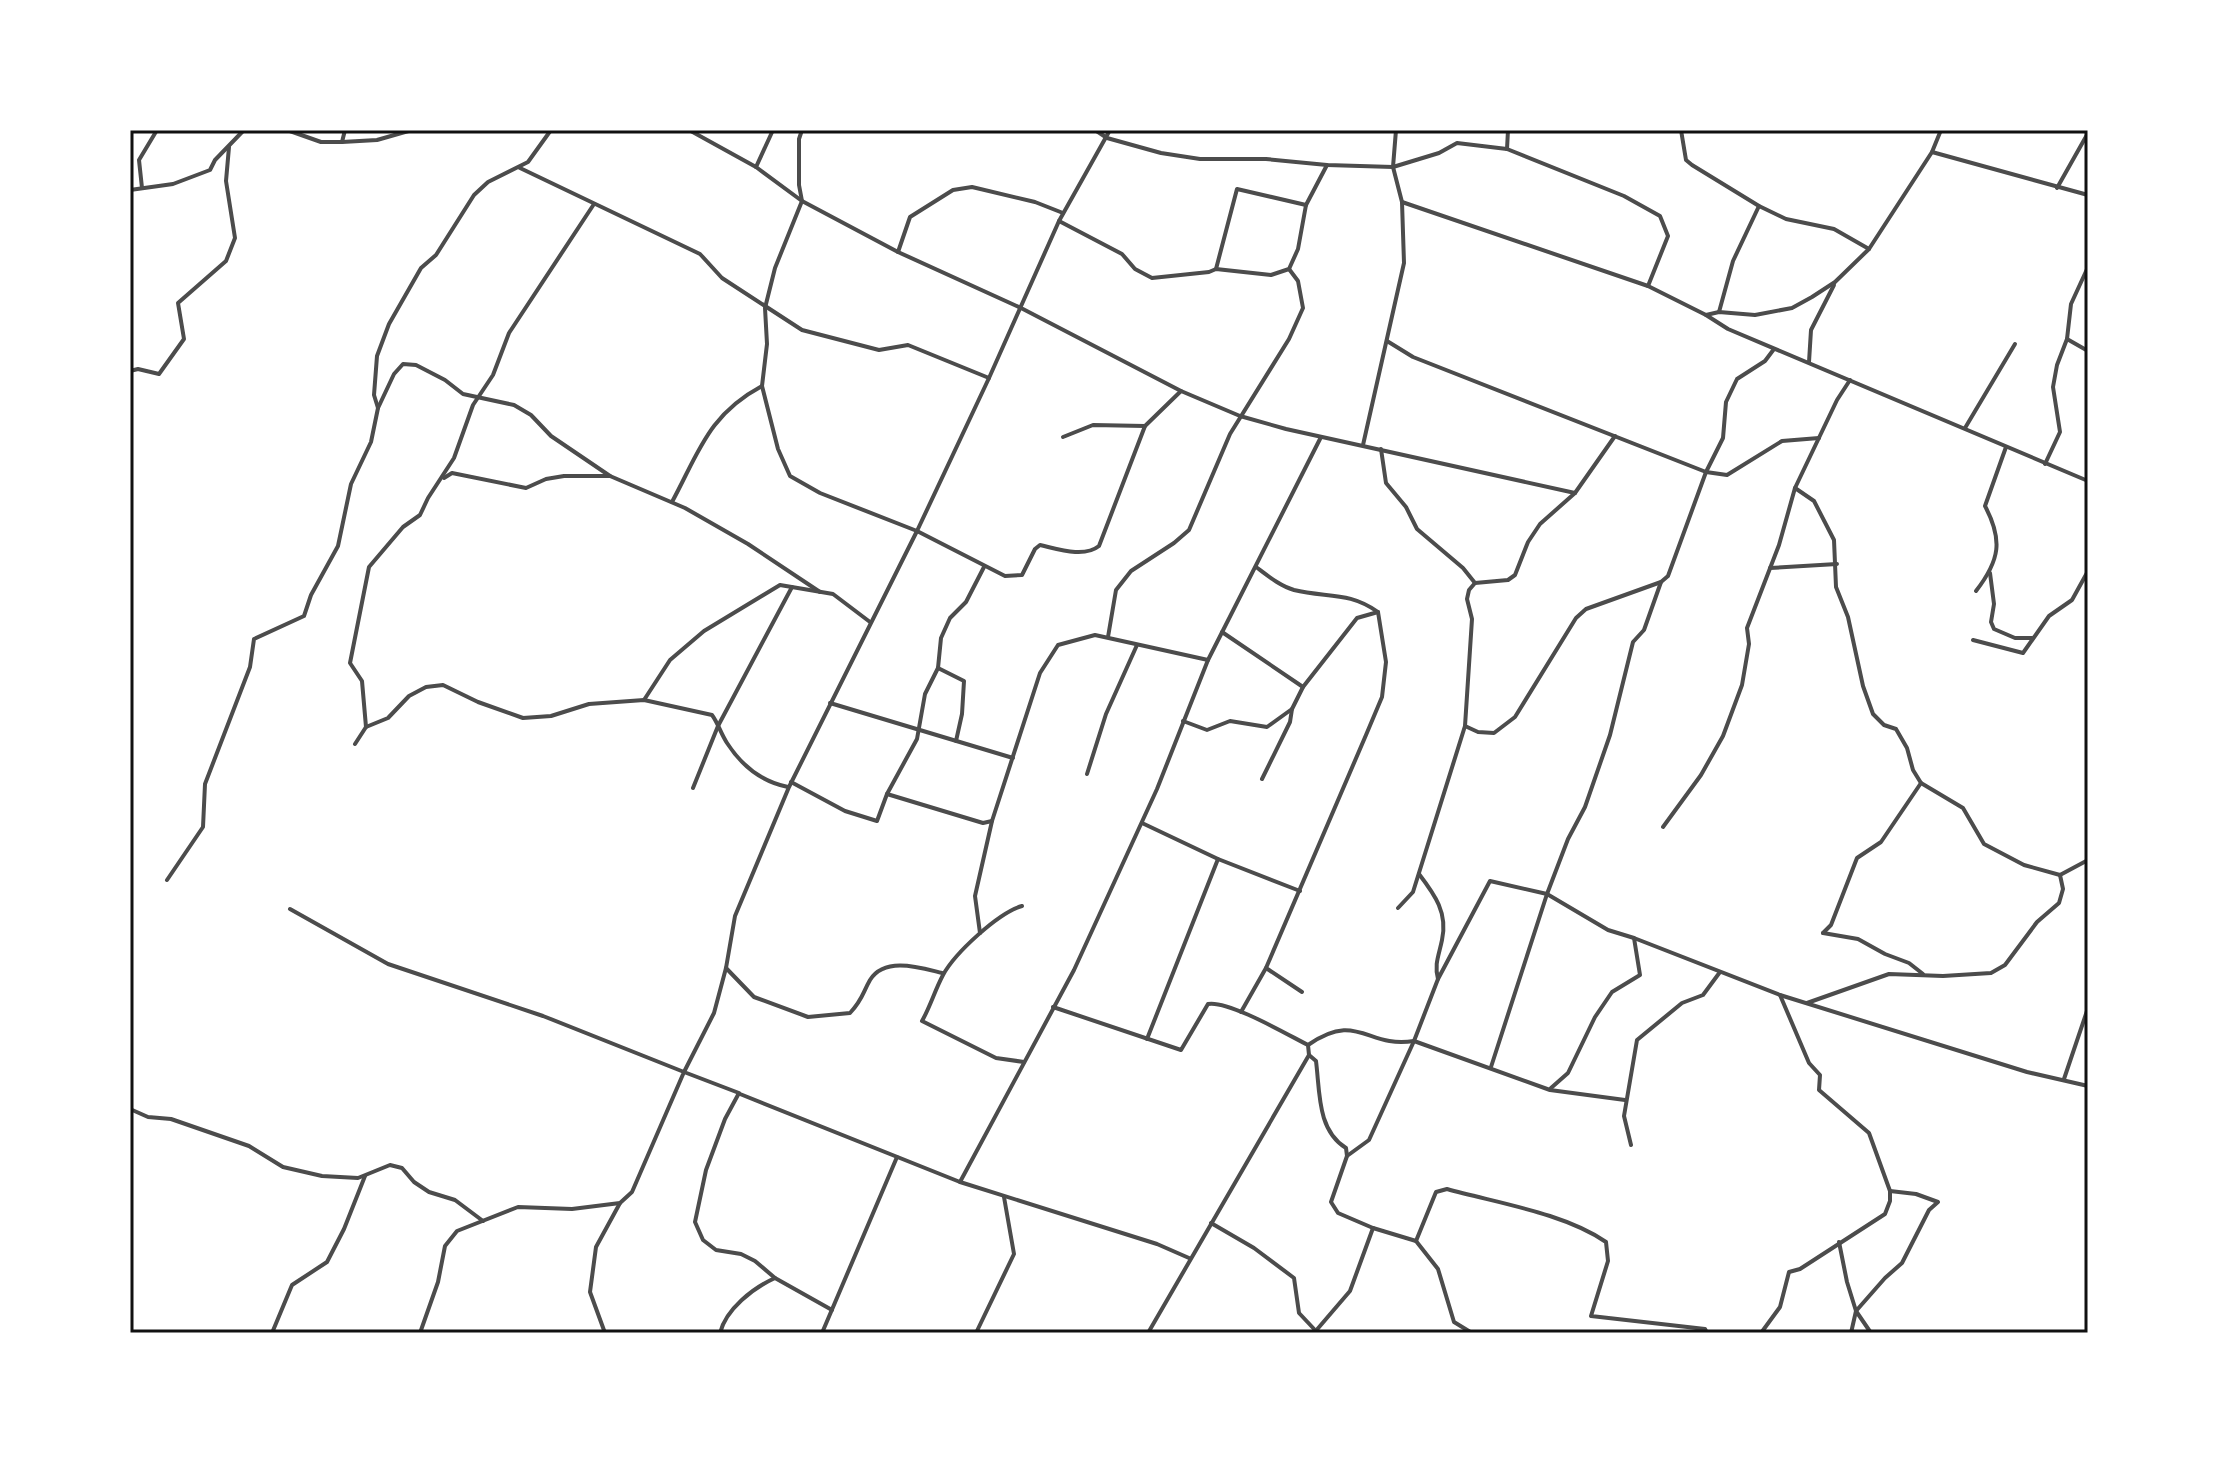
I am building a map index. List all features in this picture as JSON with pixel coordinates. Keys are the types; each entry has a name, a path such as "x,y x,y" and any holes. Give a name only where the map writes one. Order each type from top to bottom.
{"street":[{"path":"142,188 139,160 157,130"},
{"path":"130,190 173,184 210,170 215,160 244,130"},
{"path":"287,130 321,142 377,140 412,130"},
{"path":"342,142 345,130"},
{"path":"378,408 374,395 377,356 389,324 421,268 436,255 474,195 488,182 528,162 551,130"},
{"path":"689,130 756,167 802,201 898,252 1021,308 1181,391 1240,416 1575,493"},
{"path":"756,167 773,130"},
{"path":"802,130 799,139 802,201 775,268 765,308 767,344 762,386 778,449 790,476 820,493 917,531 984,567 1005,576 1017,577 1022,575 1040,545 1076,552 1094,550 1099,546 1145,426 1181,391"},
{"path":"1095,130 1107,138 1161,153 1200,159 1266,159 1327,165 1393,167 1439,153 1457,143 1507,149 1583,178 1660,216 1668,236 1648,286"},
{"path":"605,1333 590,1292 596,1247 620,1203 632,1192 684,1072 714,1013 735,916 790,784 917,531 1059,221 1110,130"},
{"path":"1363,445 1404,263 1402,202 1393,167 1396,130"},
{"path":"1507,149 1508,130"},
{"path":"1681,130 1686,160 1759,206 1786,219 1834,229 1869,249"},
{"path":"1706,315 1719,312 1755,315 1792,308 1835,282 1869,249 1932,152 1941,130"},
{"path":"2057,188 2088,133"},
{"path":"130,371 138,369 159,374 184,339 178,303 226,261 235,238 226,181 229,147"},
{"path":"1932,152 2088,195"},
{"path":"1059,221 1122,254 1135,269 1152,278 1216,269 1271,275 1289,269 1298,249 1306,205 1327,165"},
{"path":"520,168 700,254 722,278 802,330 879,350 908,345 989,378"},
{"path":"898,252 910,217 953,190 972,187 1035,202 1063,213"},
{"path":"1216,269 1237,189 1306,205"},
{"path":"1402,202 1648,286 1728,329 2088,481"},
{"path":"366,727 362,681 350,663 369,567 403,527 420,515 454,458 478,397 493,375 509,333 594,204"},
{"path":"1719,312 1733,261 1759,206"},
{"path":"2045,464 2060,432 2053,387 2057,365 2067,339 2071,304 2088,267"},
{"path":"1108,637 1116,590 1131,571 1189,530 1213,469 1240,416 1289,339 1303,308 1298,281 1289,269"},
{"path":"1809,363 1811,330 1835,282"},
{"path":"2067,339 2088,351"},
{"path":"1387,341 1413,357 1706,472 1727,475 1782,441 1819,438"},
{"path":"1964,429 2015,344"},
{"path":"1465,726 1478,732 1494,733 1515,717 1576,618 1586,609 1661,582 1668,576 1706,472 1723,438 1726,402 1737,379 1765,361 1774,349"},
{"path":"167,880 203,827 205,784 250,667 254,639 304,616 311,595 338,546 351,484 371,442 378,408 394,374 403,364 416,365 445,380 463,394 514,405 531,415 551,436 610,476 672,502 748,544 820,592"},
{"path":"1663,827 1701,775 1723,736 1742,685 1749,644 1747,628 1795,488 1850,380"},
{"path":"672,502 706,435 738,399 762,386"},
{"path":"1063,437 1093,425 1145,426"},
{"path":"1398,908 1413,892 1465,726 1472,619 1467,599 1469,590 1475,583 1508,580 1515,575 1528,542 1540,524 1575,493 1615,436"},
{"path":"960,1182 1074,970 1142,823 1208,660 1321,437"},
{"path":"1976,591 1995,559 1998,542 1995,525 1985,506 2006,447"},
{"path":"1381,449 1386,483 1406,507 1417,529 1463,568 1475,583"},
{"path":"442,479 452,473 526,488 546,479 564,476 610,476"},
{"path":"1795,488 1814,501 1834,540 1836,587 1848,617 1863,686 1873,714 1884,725 1896,729 1921,783 1963,808 1984,844 2024,865 2060,875 2088,860"},
{"path":"1770,568 1837,564"},
{"path":"355,744 366,727 388,718 409,696 426,687 443,685 523,718 551,716 589,704 644,700 708,713 715,718 727,743 752,772 774,784 790,784 845,811 877,821 887,794 917,739 925,694 938,668 941,638 950,618 966,602 984,567"},
{"path":"1256,567 1293,590 1347,596 1378,612"},
{"path":"1990,570 1994,604 1991,622 1994,629 2015,638 2032,638"},
{"path":"1973,640 2023,653 2049,616 2072,600 2088,571"},
{"path":"1491,1067 1547,894 1568,839 1585,807 1610,735 1633,642 1644,630 1661,582"},
{"path":"644,700 670,660 704,631 780,585 833,594 871,622"},
{"path":"693,788 718,726 792,587"},
{"path":"1262,779 1303,687 1357,618 1378,612"},
{"path":"1241,1012 1266,968 1382,697 1386,662 1378,612"},
{"path":"1222,632 1303,687"},
{"path":"980,933 975,896 992,821 1040,673 1058,645 1095,635 1208,660"},
{"path":"1087,774 1106,714 1137,645"},
{"path":"938,668 964,681 956,741"},
{"path":"830,703 1013,758"},
{"path":"1183,721 1207,730 1230,721 1267,727 1292,709"},
{"path":"1921,783 1881,842 1857,858 1831,925 1823,933 1858,939 1909,963 1923,974"},
{"path":"887,794 983,823 992,821"},
{"path":"1142,823 1218,859 1300,891"},
{"path":"1147,1039 1218,859"},
{"path":"1419,874 1432,891 1444,918 1443,940 1435,967 1438,979"},
{"path":"1807,1003 1889,974 1943,976 1991,973 2005,965 2037,922 2059,903 2063,889 2060,875"},
{"path":"1347,1156 1369,1140 1438,979 1490,881 1547,894 1608,930 1780,995 2027,1072 2088,1086"},
{"path":"1022,906 1010,910 980,933 943,974 922,1021 996,1058 1024,1062"},
{"path":"290,909 388,964 543,1016 960,1182 1157,1244 1190,1258"},
{"path":"1550,1090 1568,1073 1595,1017 1612,992 1640,975 1634,938"},
{"path":"726,968 754,997 808,1017 850,1013 862,1000 871,978 883,970 904,964 943,974"},
{"path":"1266,968 1302,992"},
{"path":"1631,1145 1624,1116 1637,1040 1682,1003 1703,995 1720,972"},
{"path":"1761,1333 1780,1307 1789,1272 1800,1269 1885,1214 1890,1201 1890,1191 1869,1133 1819,1090 1820,1075 1809,1063 1780,995"},
{"path":"1053,1007 1181,1050 1208,1004 1214,1002 1308,1045"},
{"path":"2064,1079 2088,1008"},
{"path":"1308,1045 1325,1033 1341,1028 1398,1043 1414,1041 1550,1090 1625,1100"},
{"path":"1148,1333 1309,1055 1308,1045"},
{"path":"1309,1055 1316,1061 1324,1122 1334,1140 1346,1148 1347,1156 1331,1202 1338,1213 1416,1241 1438,1269 1454,1322 1472,1333"},
{"path":"739,1093 725,1119 706,1170 695,1222 703,1240 716,1250 741,1254 755,1261 775,1278 832,1310"},
{"path":"130,1109 148,1117 171,1119 249,1146 283,1167 322,1176 358,1178 390,1165 402,1168 414,1182 429,1192 455,1200 483,1221"},
{"path":"822,1333 897,1157"},
{"path":"272,1333 292,1285 327,1262 365,1176"},
{"path":"1416,1241 1436,1192 1447,1189 1543,1215 1592,1233 1606,1242 1608,1261 1591,1316 1705,1329 1707,1333"},
{"path":"1851,1333 1856,1311 1902,1263 1929,1210 1938,1202 1916,1194 1890,1191"},
{"path":"976,1333 1014,1254 1003,1196"},
{"path":"420,1333 438,1282 445,1246 457,1231 518,1207 572,1209 620,1203"},
{"path":"1211,1223 1254,1248 1294,1278 1299,1313 1315,1331 1350,1291 1373,1228"},
{"path":"1839,1242 1856,1311 1871,1333"},
{"path":"720,1333 744,1298 775,1278"}]}
